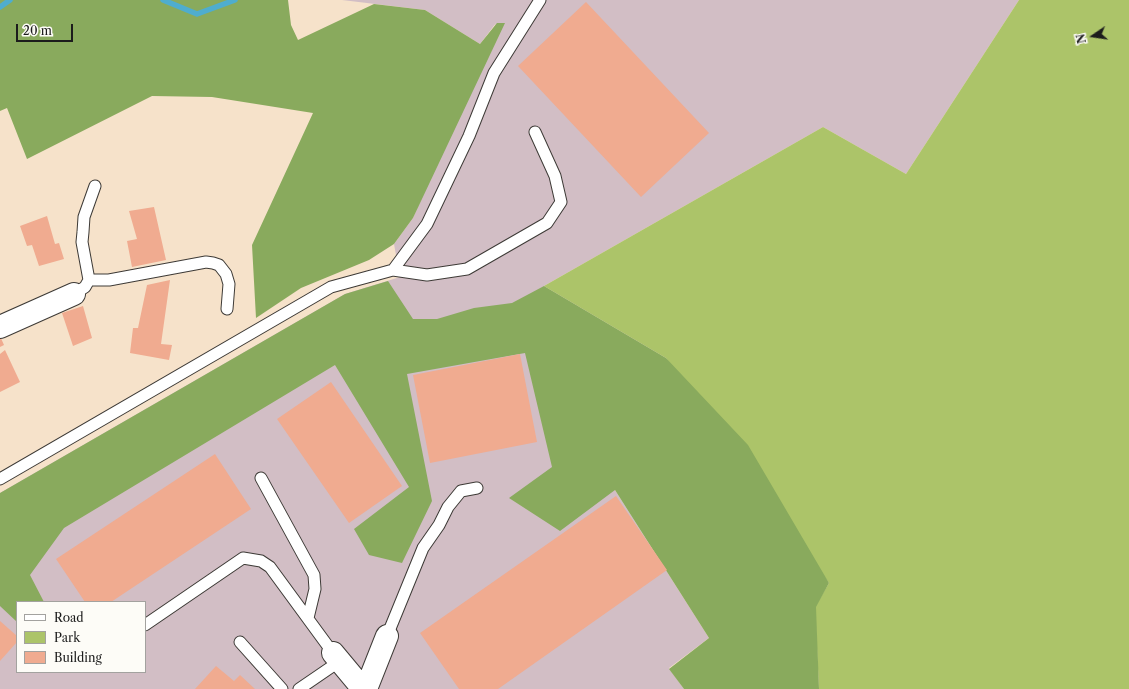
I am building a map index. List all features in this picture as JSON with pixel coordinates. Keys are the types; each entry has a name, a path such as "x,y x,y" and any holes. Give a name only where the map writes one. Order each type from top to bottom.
{"street":[{"path":"0,327 81,287"},
{"path":"366,689 387,636"},
{"path":"336,657 363,689"}],"lane":[{"path":"394,270 427,224 469,136 494,73 540,0"},
{"path":"0,479 331,287 394,270 427,274 467,269 547,224 561,202 555,176 535,132"},
{"path":"95,186 84,217 81,287 109,280 206,262 213,263 219,265 226,274 229,284 227,309"},
{"path":"261,478 314,575 315,589 308,618"},
{"path":"387,636 423,548 439,525 448,507 461,491 477,488"},
{"path":"146,624 244,558 261,561 270,567 336,657 299,689"},
{"path":"240,642 282,689"}],"shaded area":[{"path":"342,0 1019,0 906,174 823,127 544,286 615,490 709,638 669,668 684,689 0,689 0,493 345,294 400,277 394,244 413,218 496,23 480,44 425,10"}],"green space":[{"path":"0,0 288,0 291,25 298,40 374,4 425,10 480,44 497,23 505,23 413,218 394,244 369,260 301,288 256,318 252,245 313,113 212,97 152,96 27,159 7,108 0,111"},
{"path":"1019,0 1129,0 1129,689 819,689 815,607 829,583 666,358 544,286 823,127 906,174"},
{"path":"388,281 413,319 437,319 474,308 512,303 544,286 666,358 748,445 829,583 816,607 819,689 684,689 669,669 709,638 615,490 560,531 509,498 552,467 525,353 407,374 432,501 402,563 369,555 354,529 409,487 335,365 64,528 30,575 43,601 16,601 16,621 0,606 0,493 345,294"}],"building":[{"path":"586,2 709,133 641,197 518,66"},
{"path":"154,207 166,260 132,267 127,241 137,239 129,211"},
{"path":"47,216 55,244 59,243 64,259 39,266 32,245 27,246 20,226"},
{"path":"170,280 161,344 172,345 169,360 130,353 133,328 138,328 147,285"},
{"path":"83,306 92,338 73,346 62,313"},
{"path":"0,336 4,345 0,347"},
{"path":"5,350 20,382 0,392 0,354"},
{"path":"520,354 537,442 430,463 413,375"},
{"path":"331,382 402,486 349,523 277,419"},
{"path":"215,454 251,509 113,601 84,601 56,559"},
{"path":"616,496 667,570 498,689 459,689 420,633"},
{"path":"0,621 16,635 16,643 0,661"},
{"path":"216,666 234,681 240,675 255,689 195,689"}],"waterway":[{"path":"0,7 10,0"},
{"path":"163,0 197,14 235,0"}]}
